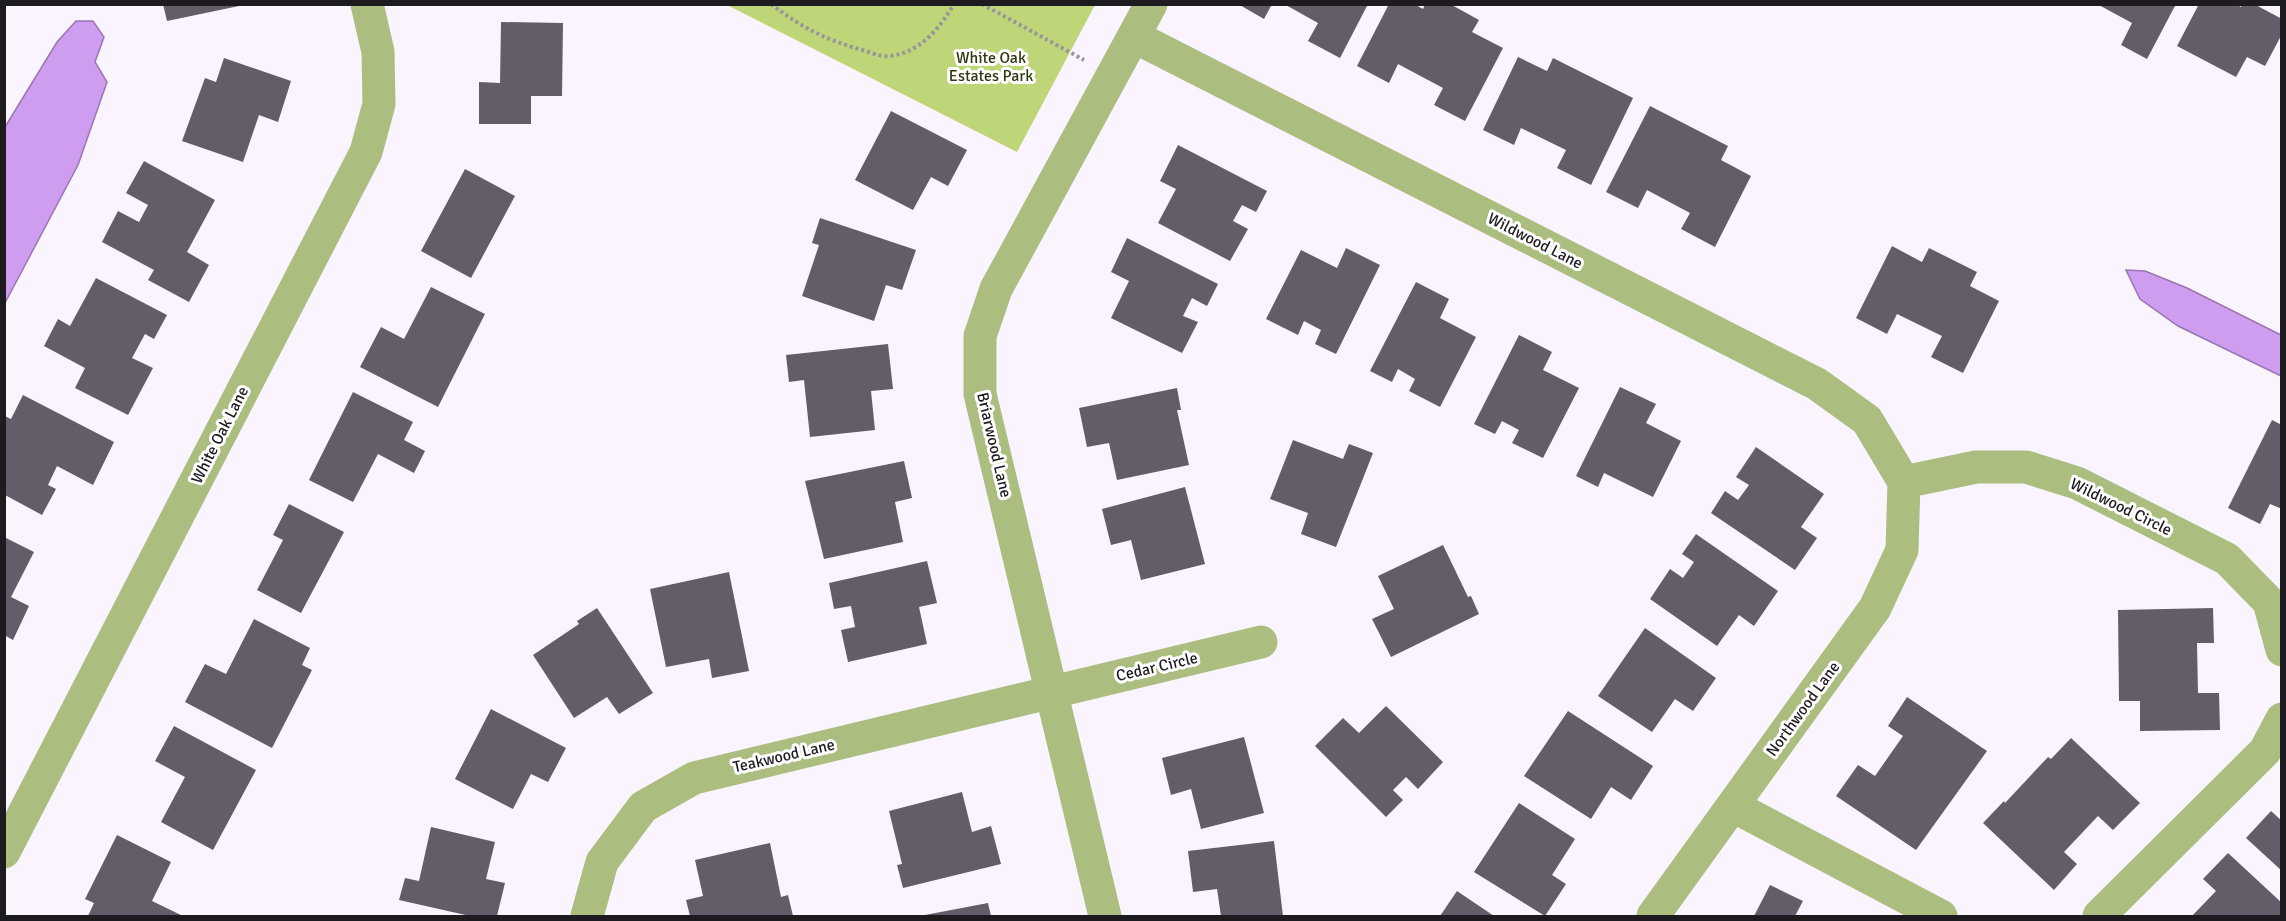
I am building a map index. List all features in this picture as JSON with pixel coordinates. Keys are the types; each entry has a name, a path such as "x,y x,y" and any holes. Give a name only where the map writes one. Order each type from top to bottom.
{"street":[{"name":"White Oak Lane","path":"4,852 366,152 379,104 378,52 367,4"},
{"name":"Briarwood Lane","path":"1105,916 980,394 980,336 996,289 1114,76 1151,4"},
{"name":"Wildwood Lane","path":"1135,37 1817,384 1867,420 1904,482"},
{"name":"Wildwood Circle","path":"1904,482 1976,467 2025,467 2077,483 2227,560 2269,602 2282,650"},
{"name":"Northwood Lane","path":"1653,916 1875,608 1902,550 1904,482"},
{"name":"Cedar Circle","path":"1052,692 1262,642"},
{"name":"Teakwood Lane","path":"587,916 602,862 643,807 694,778 1052,692"},
{"path":"2099,916 2265,751 2282,718"},
{"path":"1733,806 1941,916"}],"path":[{"path":"771,4 794,21 833,42 886,57 909,51 926,40 941,25 954,4"},
{"path":"982,4 1114,76"}],"green space":[{"name":"White Oak Estates Park","path":"727,5 1095,5 1017,152"}],"shaded area":[{"path":"76,21 93,21 104,37 95,62 107,82 78,165 5,303 5,127 57,42"},
{"path":"2126,270 2145,271 2187,288 2281,335 2281,376 2178,326 2140,299"}],"building":[{"path":"163,4 239,4 239,6 167,21"},
{"path":"1238,4 1272,4 1264,19"},
{"path":"1284,4 1368,4 1340,58 1308,41 1318,23"},
{"path":"1389,4 1414,4 1423,9 1425,4 1450,4 1479,20 1472,32 1503,48 1465,121 1434,105 1443,88 1398,64 1389,83 1357,66"},
{"path":"2097,4 2176,4 2147,59 2121,45 2132,23"},
{"path":"2199,4 2236,4 2241,7 2242,4 2254,4 2282,19 2282,34 2265,66 2247,57 2236,77 2177,46"},
{"path":"501,22 563,23 562,96 531,96 531,124 479,124 479,82 500,83"},
{"path":"1518,57 1547,71 1553,58 1633,98 1591,185 1557,168 1566,150 1521,128 1514,145 1483,130"},
{"path":"224,58 291,81 278,122 259,115 243,162 182,141 205,78 216,82"},
{"path":"1650,106 1728,146 1721,160 1751,176 1715,247 1681,229 1690,213 1647,190 1638,208 1606,192"},
{"path":"891,111 967,150 948,186 931,177 913,210 855,180"},
{"path":"1178,145 1267,191 1256,212 1242,205 1233,221 1248,229 1230,261 1158,223 1176,189 1160,181"},
{"path":"144,161 215,200 187,252 209,265 189,302 148,280 154,270 102,242 118,211 139,222 148,205 126,193"},
{"path":"465,169 515,196 471,278 421,251"},
{"path":"820,218 916,250 902,290 886,285 874,321 802,296 819,245 812,243"},
{"path":"1127,238 1218,284 1207,306 1192,298 1183,316 1198,322 1182,353 1111,318 1129,281 1111,272"},
{"path":"1892,246 1922,262 1929,248 1977,272 1970,286 1999,301 1963,373 1931,357 1942,336 1897,314 1887,334 1856,318"},
{"path":"1346,248 1380,265 1336,354 1315,344 1321,330 1304,321 1298,335 1266,319 1301,250 1337,268"},
{"path":"96,278 167,315 154,339 145,334 132,358 153,368 128,415 75,388 85,368 44,346 58,319 70,326"},
{"path":"1416,282 1449,299 1440,318 1476,337 1440,407 1409,391 1415,379 1398,369 1392,382 1370,371"},
{"path":"431,287 485,314 438,407 360,367 381,327 404,339"},
{"path":"1519,335 1552,352 1543,370 1579,388 1543,458 1512,443 1519,430 1502,421 1495,434 1474,424"},
{"path":"888,344 893,389 871,391 875,430 810,437 804,380 789,382 786,355"},
{"path":"1620,387 1656,404 1646,423 1681,441 1653,497 1604,473 1598,487 1576,476"},
{"path":"1177,388 1181,410 1177,410 1189,465 1117,480 1109,443 1087,447 1079,408"},
{"path":"353,392 413,422 404,440 425,451 414,473 378,454 353,502 309,480"},
{"path":"23,395 114,442 93,485 57,466 48,485 56,489 42,515 5,495 5,416 11,419"},
{"path":"2272,420 2282,425 2282,509 2270,504 2260,524 2228,508"},
{"path":"1293,440 1343,459 1349,444 1373,453 1336,547 1301,534 1308,513 1270,499"},
{"path":"1756,447 1824,494 1801,527 1817,538 1795,570 1711,513 1725,491 1738,500 1749,485 1736,477"},
{"path":"904,461 912,498 895,502 903,542 824,559 805,481"},
{"path":"1185,487 1205,564 1141,580 1131,540 1111,545 1102,509"},
{"path":"289,504 344,532 301,613 257,590 283,540 273,535"},
{"path":"1696,534 1778,591 1754,626 1739,615 1717,646 1650,599 1670,569 1683,578 1694,562 1682,554"},
{"path":"4,537 34,552 11,597 29,606 13,640 4,635"},
{"path":"1443,545 1468,597 1471,596 1479,614 1391,657 1372,619 1394,609 1378,576"},
{"path":"927,561 937,603 919,607 927,644 848,662 841,630 855,627 851,606 834,609 829,583"},
{"path":"729,572 749,671 712,678 709,659 666,667 650,589"},
{"path":"597,608 653,693 619,714 607,697 574,718 533,655 579,624 577,621"},
{"path":"2213,608 2214,643 2197,643 2198,693 2219,693 2220,730 2140,731 2140,701 2119,701 2118,610"},
{"path":"254,619 310,648 302,665 312,670 272,748 185,702 205,664 226,674"},
{"path":"1645,628 1716,678 1693,711 1675,699 1652,732 1598,696"},
{"path":"1907,697 1987,751 1916,850 1836,796 1858,765 1875,776 1903,736 1888,726"},
{"path":"1386,706 1443,762 1418,789 1406,777 1393,790 1403,800 1386,817 1315,746 1343,718 1359,733"},
{"path":"491,709 566,748 548,782 531,774 513,809 455,779"},
{"path":"1568,711 1653,766 1631,800 1611,787 1591,819 1524,776"},
{"path":"174,726 256,770 213,850 161,822 185,777 155,761"},
{"path":"1244,737 1264,813 1201,829 1191,789 1171,795 1162,758"},
{"path":"2071,738 2140,803 2113,830 2098,816 2064,852 2077,864 2054,890 1983,823 2048,757 2051,759"},
{"path":"962,792 972,832 991,826 1001,864 903,888 897,865 902,864 889,811"},
{"path":"1519,803 1575,839 1552,875 1566,884 1545,916 1474,872"},
{"path":"2271,811 2282,821 2282,871 2246,838"},
{"path":"431,827 495,842 486,879 505,883 497,916 470,916 399,900 405,878 419,881"},
{"path":"117,835 171,862 152,901 183,916 88,916 94,903 85,899"},
{"path":"1274,841 1283,916 1221,916 1217,889 1193,892 1188,851"},
{"path":"770,843 781,897 788,895 793,916 690,916 686,900 703,896 695,860"},
{"path":"2228,853 2282,903 2282,916 2192,916 2216,891 2203,879"},
{"path":"1770,885 1803,901 1795,916 1754,916"},
{"path":"1457,891 1494,916 1440,916"},
{"path":"988,903 991,916 925,916 925,915"}]}
